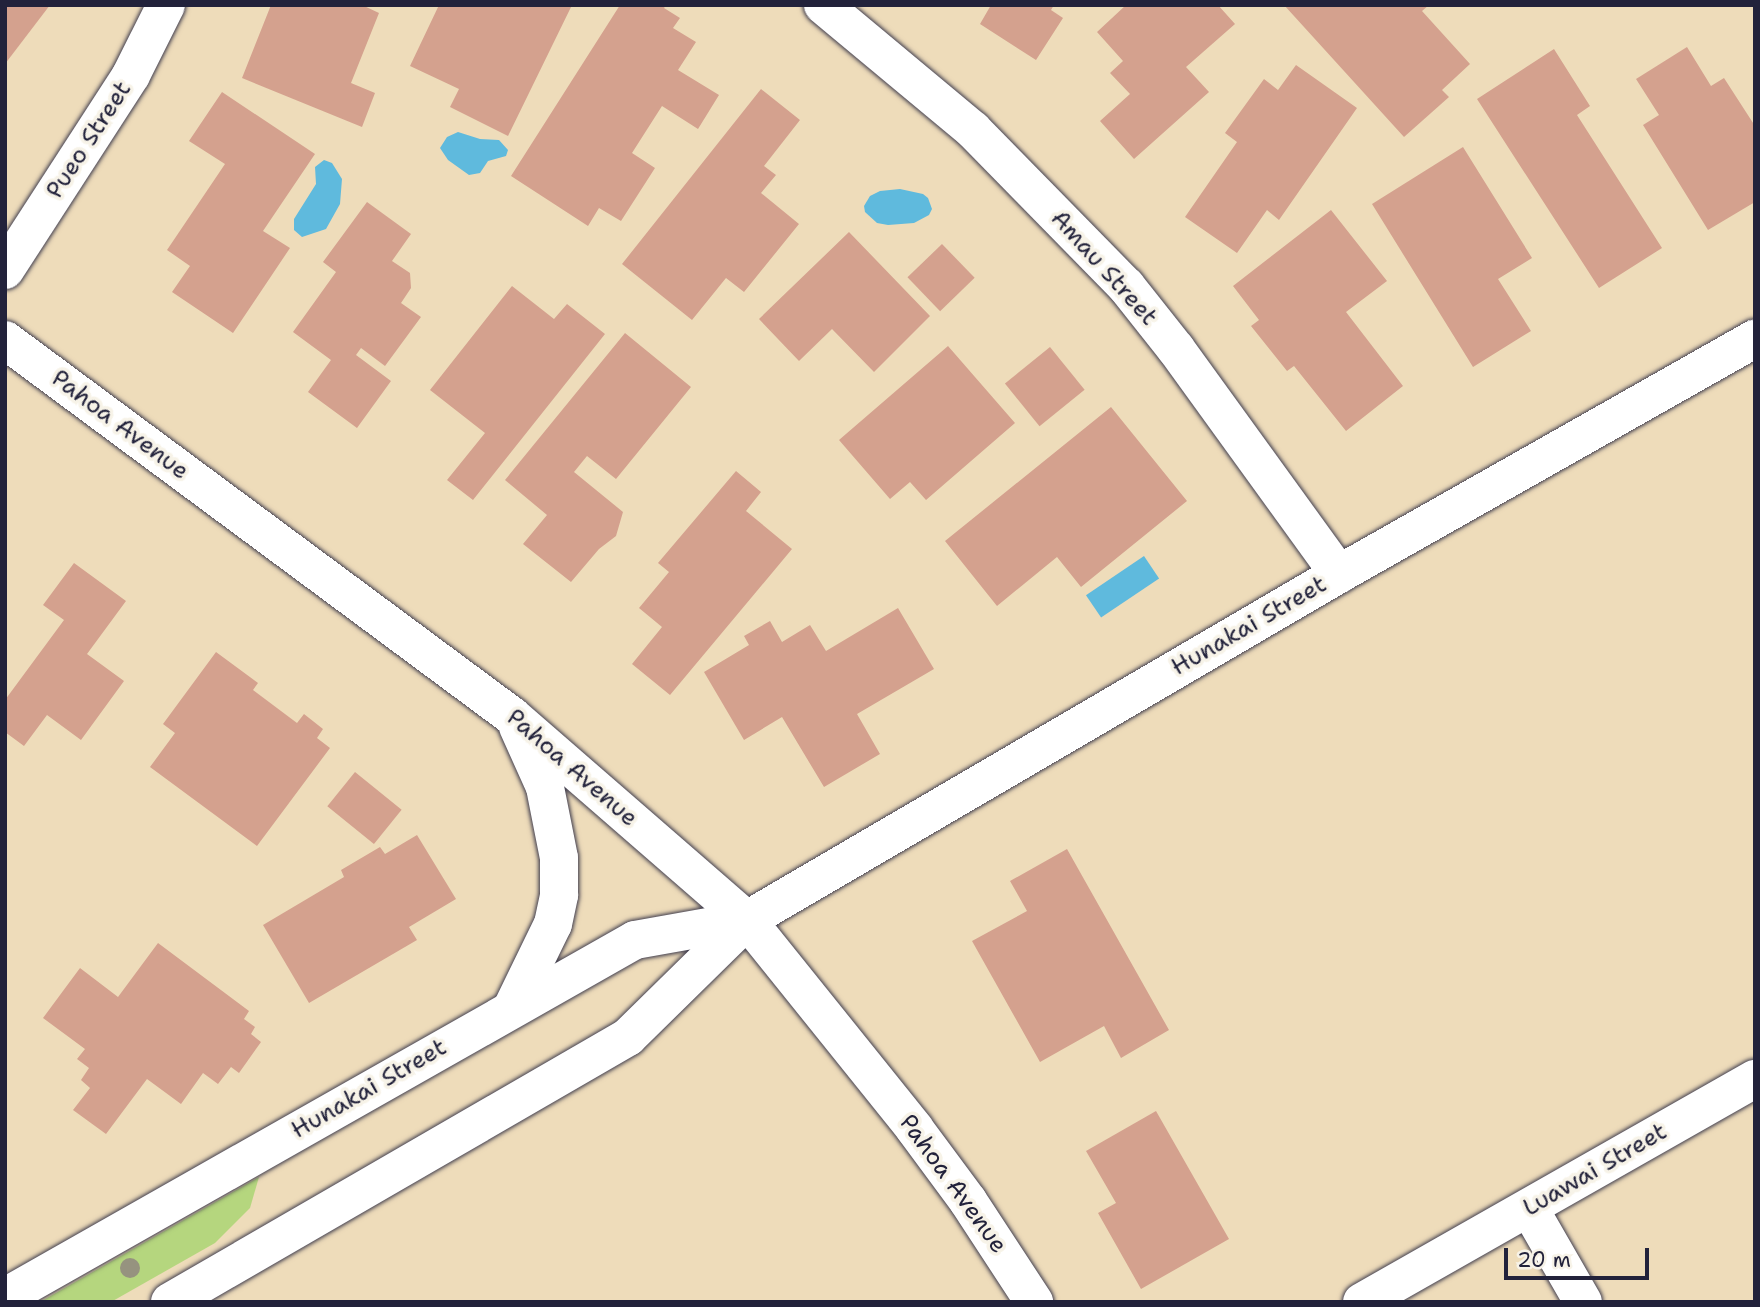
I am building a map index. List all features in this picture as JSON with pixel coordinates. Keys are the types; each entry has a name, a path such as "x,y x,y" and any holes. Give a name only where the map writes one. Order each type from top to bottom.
{"street":[{"name":"Pueo Street","path":"5,270 131,75 166,5"},
{"name":"Amau Street","path":"823,5 973,130 1126,286 1339,574"},
{"name":"Hunakai Street","path":"170,1302 628,1037 747,920 1339,574 1755,339"},
{"name":"Pahoa Avenue","path":"5,340 512,716 747,920 914,1128 968,1201 1034,1302"},
{"path":"512,716 545,787 559,858 559,895 553,924 512,1008"},
{"name":"Hunakai Street","path":"5,1297 635,940 747,920"},
{"name":"Luawai Street","path":"1362,1302 1755,1079"},
{"path":"1529,1208 1583,1302"}],"green space":[{"path":"259,1177 250,1208 215,1243 111,1302 40,1302"}],"water":[{"path":"458,132 480,139 499,140 508,150 506,156 488,161 480,173 469,175 448,160 440,148 447,137"},
{"path":"324,160 332,163 342,179 340,204 326,229 302,237 294,230 294,219 316,184 315,167"},
{"path":"900,189 923,194 928,198 932,209 929,215 914,223 888,225 877,223 865,212 864,206 870,196 880,191"},
{"path":"1144,556 1159,578 1101,618 1086,595"}],"building":[{"path":"5,5 50,5 5,64"},
{"path":"271,5 362,5 379,13 351,83 375,93 362,127 242,78"},
{"path":"439,5 572,5 508,136 450,107 459,89 410,66"},
{"path":"620,5 666,5 664,8 680,18 673,28 696,42 678,70 719,95 698,129 662,106 632,153 655,168 621,221 599,208 588,226 511,176"},
{"path":"991,5 1054,5 1051,10 1063,18 1036,60 980,24"},
{"path":"1126,5 1218,5 1235,24 1186,67 1209,92 1134,159 1100,121 1130,94 1110,73 1123,61 1097,32"},
{"path":"1284,5 1429,5 1422,11 1470,64 1442,90 1449,97 1404,137"},
{"path":"1687,47 1711,86 1724,78 1755,126 1755,202 1708,230 1643,125 1659,115 1636,79"},
{"path":"1554,49 1590,106 1577,115 1662,248 1599,288 1477,99"},
{"path":"1296,65 1357,108 1279,220 1267,210 1237,253 1185,217 1237,142 1225,133 1264,79 1278,90"},
{"path":"761,89 800,120 764,166 776,175 761,193 799,224 744,292 726,278 692,320 622,264"},
{"path":"222,92 315,154 263,231 290,248 233,333 172,292 190,266 167,250 225,164 189,141"},
{"path":"1463,147 1532,258 1498,279 1531,331 1473,367 1372,204"},
{"path":"367,202 411,234 392,261 410,273 411,288 401,303 421,317 385,366 361,348 356,355 391,381 357,428 308,392 331,360 293,332 336,272 323,262"},
{"path":"1331,210 1387,281 1346,312 1403,386 1346,431 1294,366 1287,371 1251,326 1259,320 1233,286"},
{"path":"849,232 930,316 874,372 832,329 799,361 759,319"},
{"path":"942,244 975,278 940,311 907,277"},
{"path":"512,286 554,319 567,304 605,334 473,500 447,480 485,433 430,390"},
{"path":"625,333 691,387 616,479 587,456 574,472 623,512 616,536 599,549 571,582 523,544 547,515 505,480"},
{"path":"948,346 1015,423 926,500 910,482 890,499 839,440"},
{"path":"1050,347 1085,390 1040,426 1005,384"},
{"path":"1111,407 1187,501 1081,587 1057,557 997,606 945,541"},
{"path":"736,471 761,492 746,511 792,549 670,695 632,664 662,627 639,608 669,572 658,563"},
{"path":"74,563 126,601 87,654 124,681 81,740 47,715 24,746 5,732 5,700 64,620 43,605"},
{"path":"898,608 934,669 857,714 880,754 824,787 782,717 744,740 704,672 749,645 744,636 770,621 782,642 810,625 826,651"},
{"path":"216,652 258,683 253,690 297,723 304,714 323,729 317,738 330,748 257,846 150,767 175,733 163,724"},
{"path":"355,772 402,810 374,844 327,806"},
{"path":"417,835 456,899 409,927 417,940 309,1003 263,925 344,877 341,870 380,847 385,854"},
{"path":"1067,849 1169,1030 1121,1058 1104,1026 1040,1062 972,941 1027,911 1010,881"},
{"path":"158,943 249,1011 244,1019 255,1027 251,1034 261,1042 239,1073 231,1067 218,1084 203,1073 181,1104 147,1079 106,1134 73,1110 90,1088 81,1080 89,1068 77,1059 85,1049 43,1018 80,968 118,997"},
{"path":"1156,1111 1229,1239 1141,1289 1098,1213 1116,1203 1086,1151"}]}
